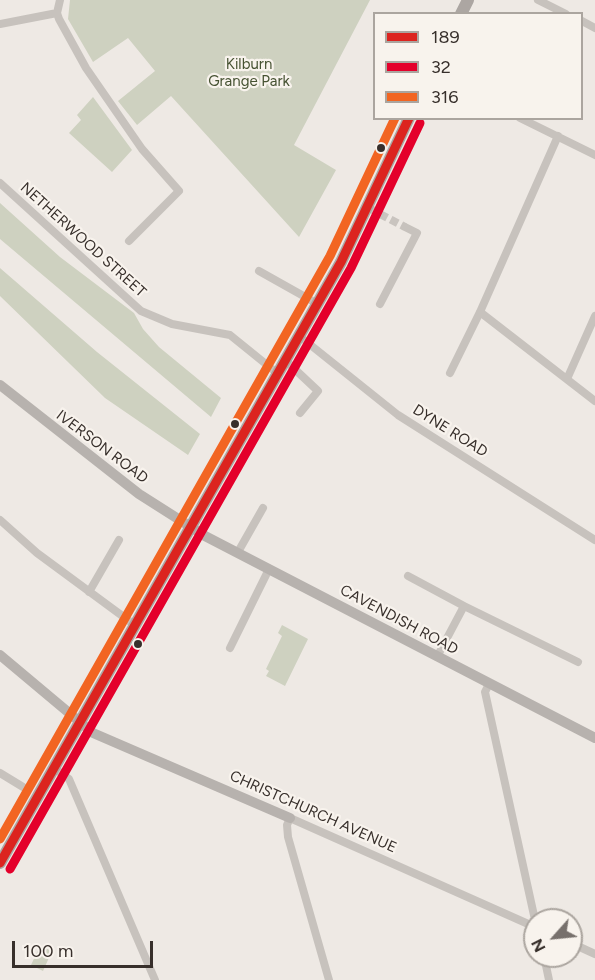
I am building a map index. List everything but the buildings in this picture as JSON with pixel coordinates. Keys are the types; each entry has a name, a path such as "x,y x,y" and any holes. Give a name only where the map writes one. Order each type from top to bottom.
{"main road":[{"path":"0,863 341,262 408,120"}],"street":[{"path":"60,0 57,13 86,68 142,148 178,191 129,241"},
{"path":"538,0 562,12"},
{"path":"0,24 57,13"},
{"path":"524,120 595,155"},
{"path":"450,373 480,312 558,136"},
{"name":"NETHERWOOD STREET","path":"0,183 141,310 172,324 230,335 277,373"},
{"path":"368,207 380,214"},
{"path":"380,304 417,233 405,227"},
{"path":"259,271 316,303"},
{"path":"480,312 595,401"},
{"path":"567,379 595,316"},
{"name":"DYNE ROAD","path":"298,335 398,415 595,540"},
{"path":"285,360 318,391 300,413"},
{"name":"IVERSON ROAD","path":"0,385 135,492 191,527"},
{"path":"238,552 263,508"},
{"path":"0,520 89,592 136,626"},
{"name":"CAVENDISH ROAD","path":"191,527 595,738"},
{"path":"89,592 119,540"},
{"path":"230,648 269,569"},
{"path":"408,576 578,662"},
{"path":"437,657 464,606"},
{"name":"CHRISTCHURCH AVENUE","path":"0,655 93,733 523,922"},
{"path":"489,684 485,692 533,908"},
{"path":"54,768 69,779 155,980"},
{"path":"0,773 23,787"},
{"path":"290,818 287,825 288,837 329,980"}],"green space":[{"name":"Kilburn Grange Park","path":"70,0 370,0 294,145 336,170 299,237 171,96 137,125 118,101 155,71 128,38 93,62 68,19"},
{"path":"93,97 132,150 112,172 69,133 81,120 77,115"},
{"path":"0,203 60,257 134,313 143,329 159,347 221,398 211,417 0,239"},
{"path":"0,268 97,352 200,434 188,455 105,398 0,296"},
{"path":"282,625 308,639 285,686 266,676 269,671 266,669 282,636 278,633"},
{"path":"40,946 52,951 43,971 31,965"}],"tunnel":[{"path":"380,214 405,227"}],"transit line":[{"name":"316","path":"0,839 330,256 394,120"},
{"name":"189","path":"0,863 341,262 408,120"},
{"name":"32","path":"10,869 351,268 420,123"}]}
